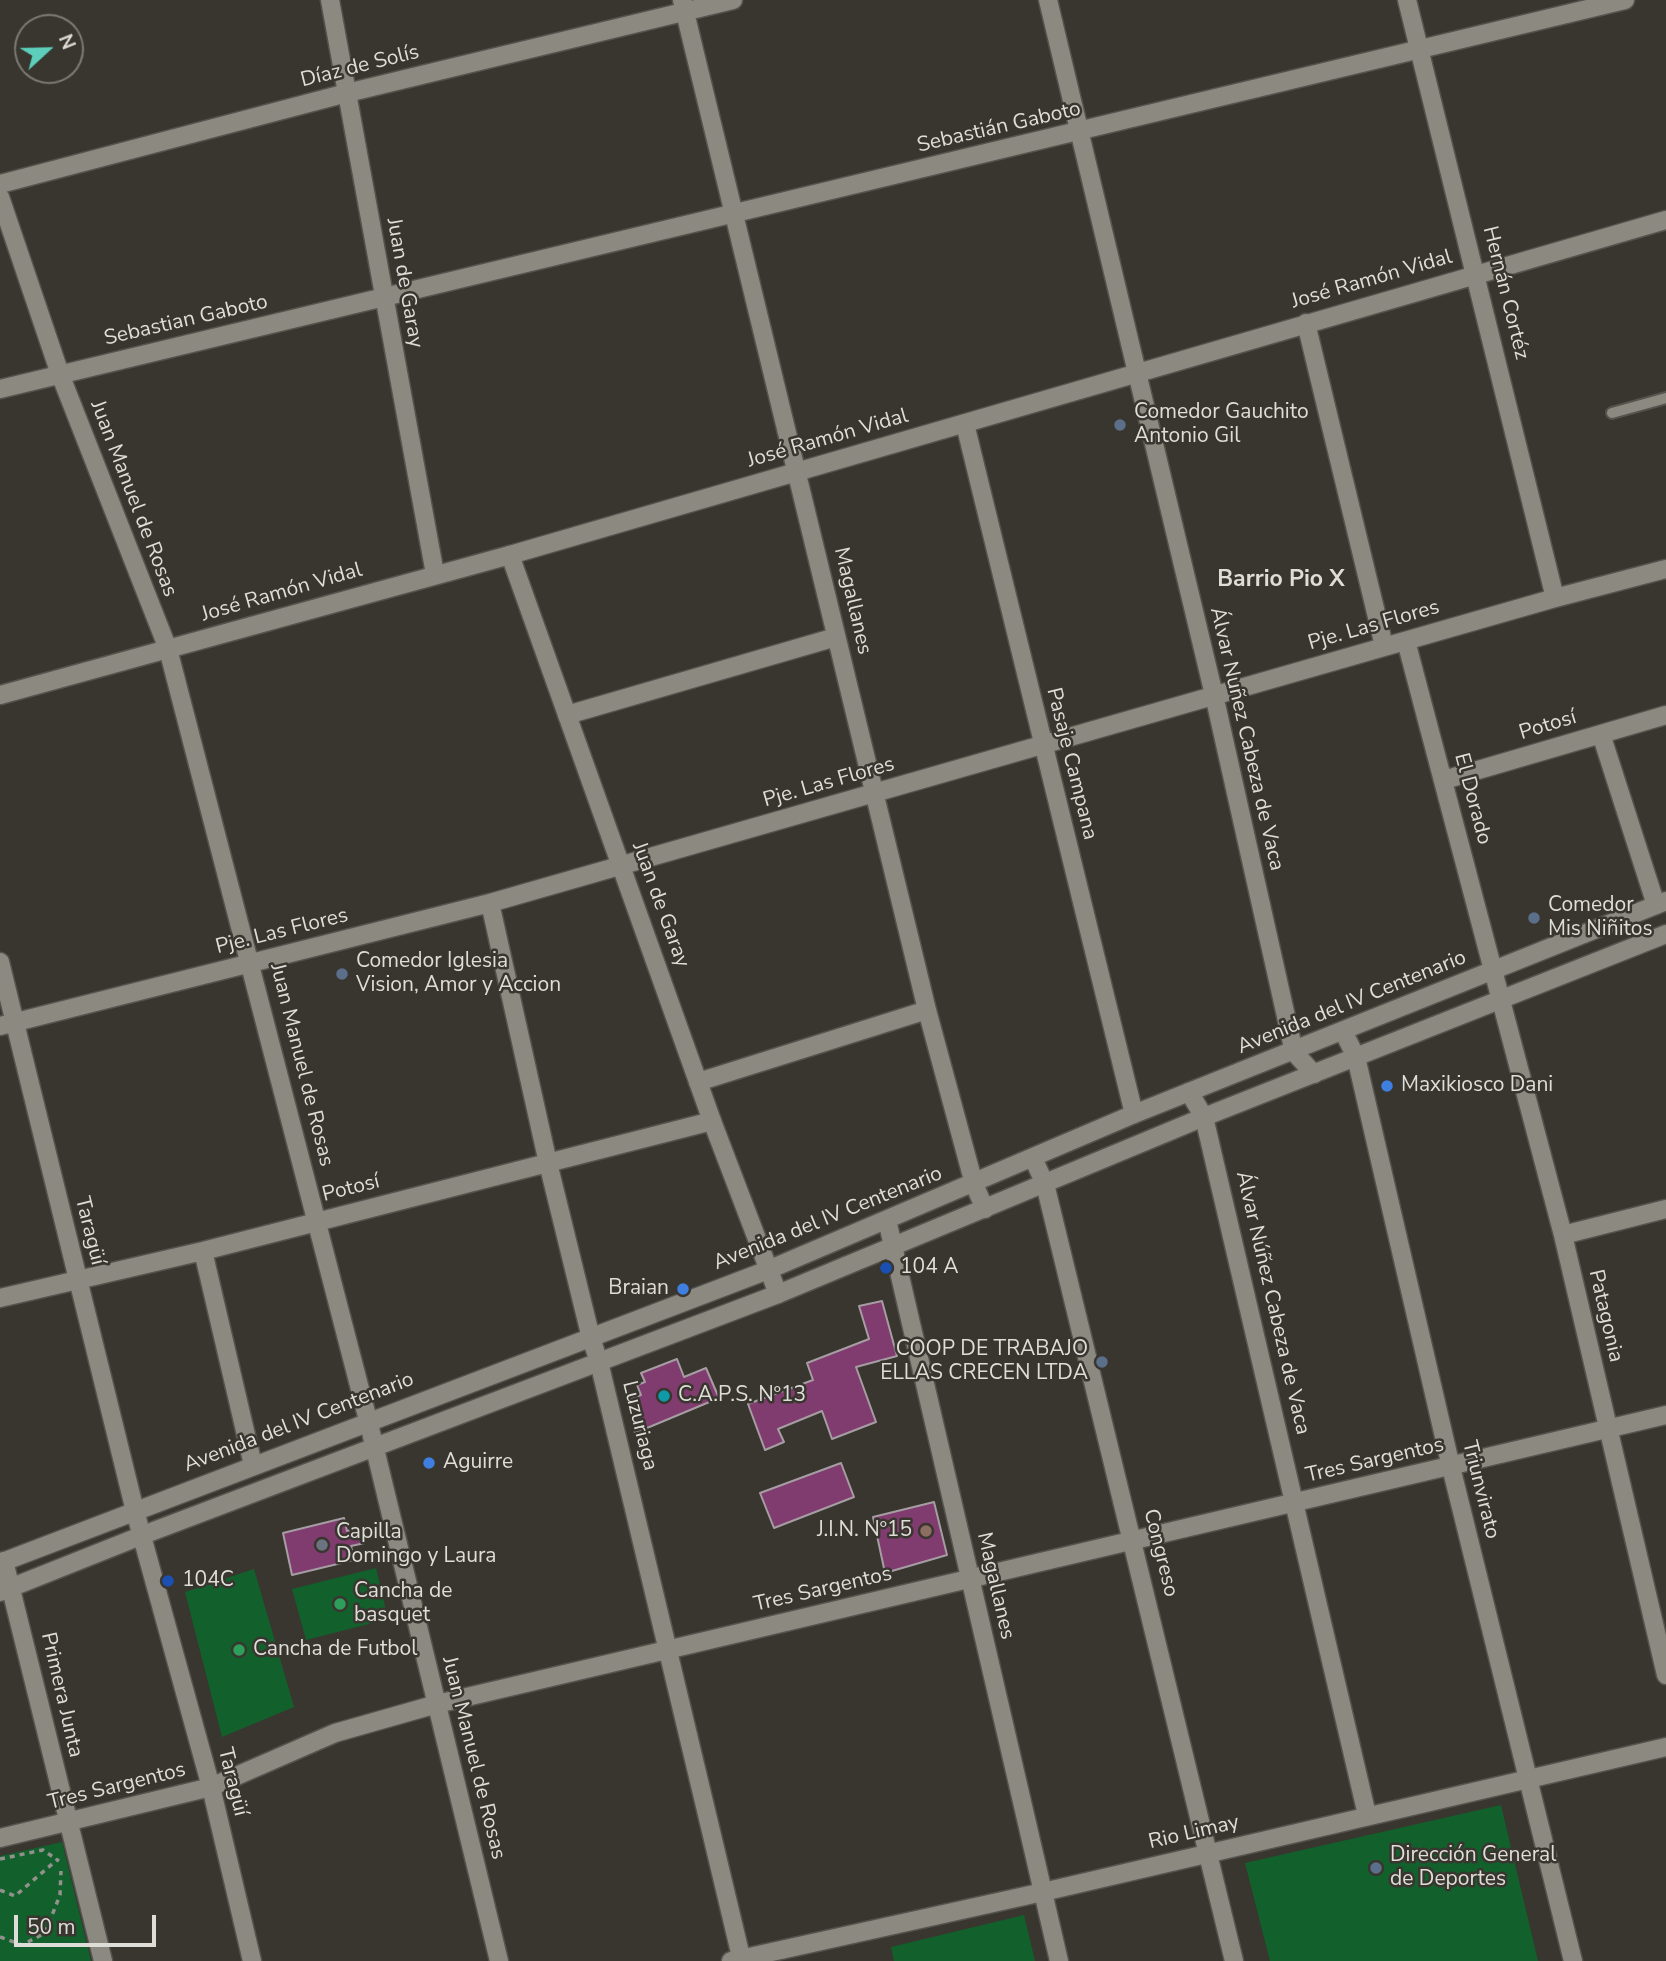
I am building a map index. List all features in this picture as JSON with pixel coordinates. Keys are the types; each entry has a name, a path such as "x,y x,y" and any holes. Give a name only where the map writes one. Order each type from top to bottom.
{"street":[{"name":"Juan de Garay","path":"330,0 435,574"},
{"name":"Díaz de Solís","path":"0,184 683,6 733,0"},
{"name":"Álvar Nuñez Cabeza de Vaca","path":"1048,0 1214,695 1294,1052 1314,1074"},
{"name":"Hernán Cortéz","path":"1407,0 1477,273 1555,598"},
{"name":"Sebastián Gaboto","path":"383,299 1625,0"},
{"name":"Magallanes","path":"683,6 798,470 927,1010 974,1184 985,1209"},
{"name":"Juan Manuel de Rosas","path":"0,197 60,374 168,649 252,963 368,1420 499,1961"},
{"name":"José Ramón Vidal","path":"0,695 510,555 1666,220"},
{"name":"Sebastian Gaboto","path":"0,389 383,299"},
{"path":"1306,323 1384,646"},
{"name":"Pasaje Campana","path":"965,424 1134,1114"},
{"name":"Juan de Garay","path":"510,555 712,1121 778,1294"},
{"name":"Pje. Las Flores","path":"7,1024 490,903 1384,646 1666,569"},
{"path":"566,715 836,637"},
{"name":"El Dorado","path":"1406,641 1494,969"},
{"name":"Potosí","path":"1444,780 1666,715"},
{"path":"1601,734 1661,903"},
{"name":"Luzuriaga","path":"490,903 548,1163 669,1649 738,1960"},
{"name":"Avenida del IV Centenario","path":"2,1562 368,1420 768,1270 1134,1114 1661,903"},
{"path":"6,1590 143,1535 778,1294 1204,1117 1666,934"},
{"name":"Taragüí","path":"0,962 7,1024 77,1279 135,1511 211,1787 252,1961"},
{"name":"Patagonia","path":"1494,969 1563,1236 1666,1675"},
{"path":"698,1082 927,1010"},
{"name":"Triunvirato","path":"1343,1031 1356,1057 1451,1467 1573,1961"},
{"name":"Álvar Núñez Cabeza de Vaca","path":"1189,1092 1204,1117 1367,1815"},
{"name":"Potosí","path":"0,1298 203,1251 712,1121"},
{"name":"Congreso","path":"1032,1158 1045,1184 1234,1961"},
{"path":"1563,1236 1666,1209"},
{"name":"Magallanes","path":"887,1220 1059,1961"},
{"path":"203,1251 253,1465"},
{"name":"Tres Sargentos","path":"0,1838 211,1787 335,1733 436,1704 1666,1415"},
{"name":"Primera Junta","path":"2,1562 6,1590 103,1961"},
{"name":"Rio Limay","path":"738,1960 1666,1747"}],"lane":[{"path":"1612,413 1666,398"}],"path":[{"path":"0,1859 43,1850 58,1859 15,1896 0,1891"},
{"path":"0,1937 22,1945 45,1933 60,1895 61,1869"}],"green space":[{"name":"Cancha de basquet","path":"376,1568 388,1619 306,1640 292,1589"},
{"name":"Cancha de Futbol","path":"254,1569 294,1707 222,1737 185,1592"},
{"path":"1501,1805 1538,1961 1270,1961 1245,1863"},
{"path":"62,1842 91,1961 0,1961 0,1856"},
{"path":"1024,1915 1035,1961 894,1961 891,1947"}],"building":[{"path":"882,1301 897,1356 856,1367 876,1422 832,1439 822,1411 778,1429 784,1442 765,1450 748,1404 813,1380 807,1363 869,1339 859,1306"},
{"name":"C.A.P.S. Nº13","path":"677,1359 684,1377 706,1368 719,1398 635,1433 627,1400 641,1395 637,1385 645,1382 641,1373"},
{"path":"841,1463 854,1497 774,1528 760,1493"},
{"name":"J.I.N. Nº15","path":"934,1502 947,1555 885,1573 873,1517"},
{"name":"Capilla Domingo y Laura","path":"344,1518 347,1531 361,1527 365,1543 351,1546 354,1560 292,1575 283,1533"}],"place":[{"name":"Comedor Gauchito Antonio Gil","path":"1120,425"},
{"name":"Comedor Mis Niñitos","path":"1534,918"},
{"name":"Comedor Iglesia Vision, Amor y Accion","path":"342,974"},
{"name":"Maxikiosco Dani","path":"1387,1086"},
{"name":"104 A","path":"886,1268"},
{"name":"Braian","path":"683,1289"},
{"name":"COOP DE TRABAJO ELLAS CRECEN LTDA","path":"1102,1362"},
{"name":"C.A.P.S. Nº13","path":"664,1396"},
{"name":"Aguirre","path":"429,1463"},
{"name":"J.I.N. Nº15","path":"926,1531"},
{"name":"Capilla Domingo y Laura","path":"322,1545"},
{"name":"104C","path":"168,1581"},
{"name":"Cancha de basquet","path":"340,1604"},
{"name":"Cancha de Futbol","path":"239,1650"},
{"name":"Dirección General de Deportes","path":"1376,1868"}],"district":[{"name":"Barrio Pio X","path":"1281,580"}]}
